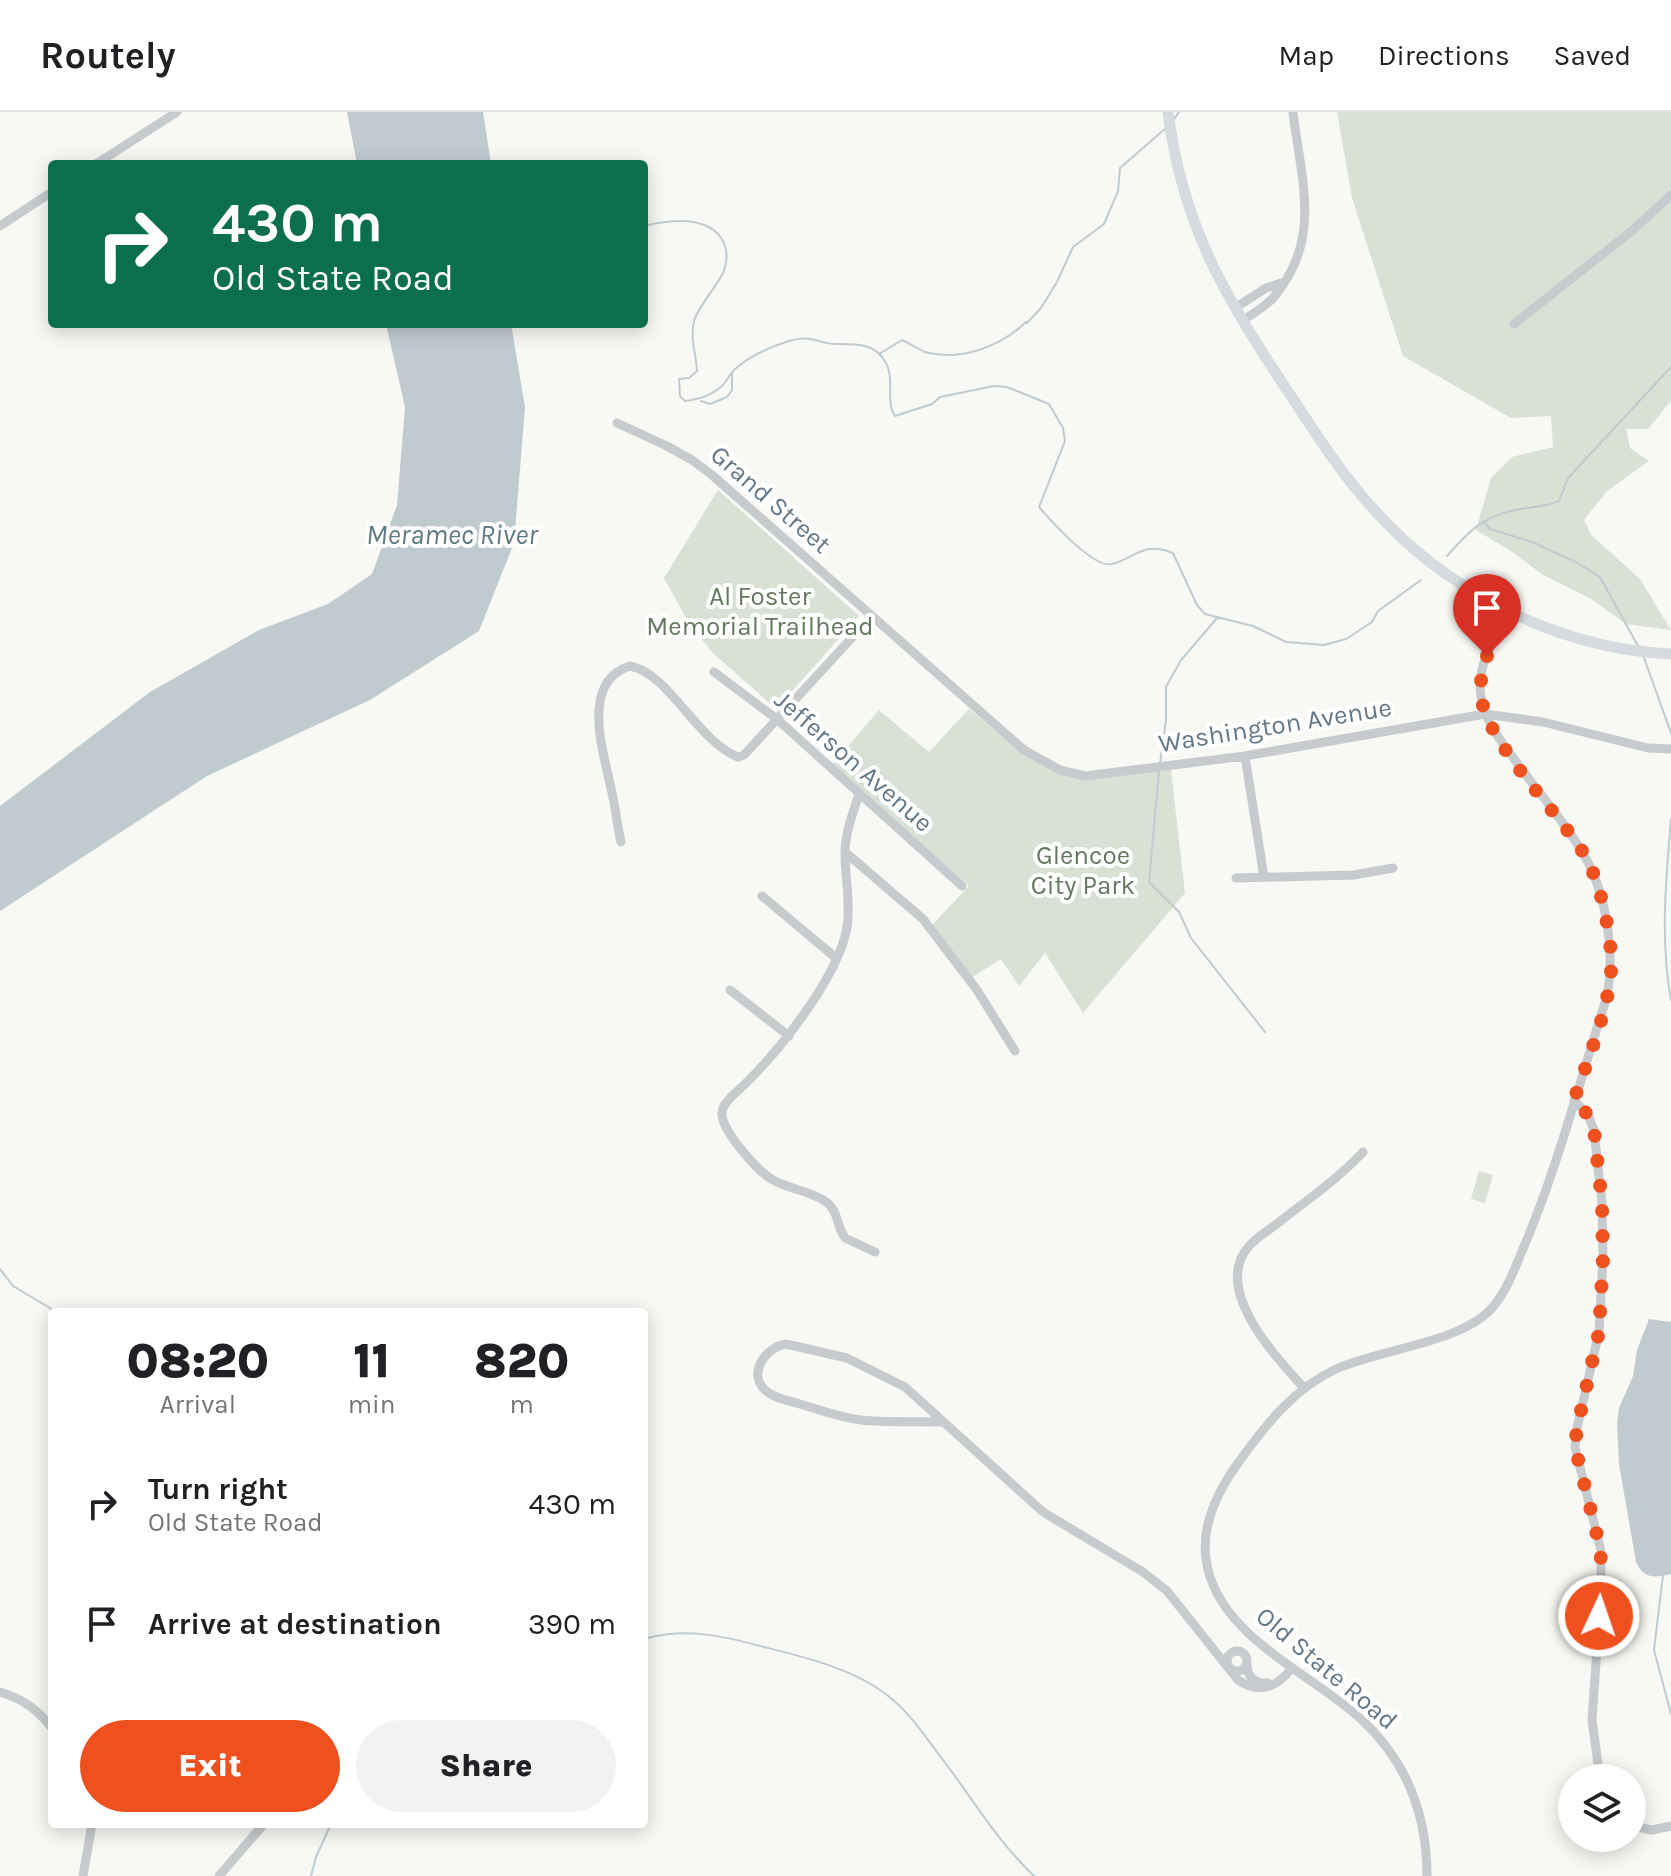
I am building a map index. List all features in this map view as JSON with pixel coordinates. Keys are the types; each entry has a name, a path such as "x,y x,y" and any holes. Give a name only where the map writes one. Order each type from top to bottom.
{"main road":[{"path":"1168,112 1188,209 1214,271 1242,321 1328,452 1381,517 1436,567 1508,611 1587,641 1671,654"}],"street":[{"path":"102,160 177,112"},
{"path":"1242,321 1272,299 1302,247 1306,202 1293,112"},
{"path":"0,226 48,195"},
{"path":"1514,324 1633,230 1671,195"},
{"path":"1235,308 1266,288 1281,283"},
{"name":"Grand Street","path":"617,423 692,460 1024,750 1071,774"},
{"name":"Old State Road","path":"1427,1876 1425,1837 1417,1799 1391,1753 1353,1711 1289,1672 1256,1640 1231,1612 1212,1580 1206,1551 1211,1514 1230,1474 1271,1419 1304,1388 1347,1365 1461,1328 1490,1310 1511,1278 1541,1207 1609,989 1611,953 1602,905 1585,856 1485,714 1481,675 1508,611"},
{"path":"621,842 598,732 603,693 614,674 630,666 649,672 711,738 738,757 744,755 778,720 871,617"},
{"name":"Jefferson Avenue","path":"714,672 778,720 962,886"},
{"name":"Washington Avenue","path":"1071,774 1085,776 1245,756 1485,714 1543,722 1648,748 1671,749"},
{"path":"1245,756 1264,877"},
{"path":"859,794 846,836 848,913 844,941 822,986 789,1036 724,1106 722,1119 750,1161 763,1174 825,1201 836,1213 845,1238 875,1252"},
{"path":"845,852 923,919 977,990 1015,1051"},
{"path":"1236,878 1354,875 1393,868"},
{"path":"762,896 836,958"},
{"path":"730,990 789,1036"},
{"path":"1574,1100 1588,1115 1594,1130 1602,1203 1599,1332 1575,1447 1601,1551 1592,1720 1598,1764"},
{"path":"1304,1388 1277,1358 1247,1312 1239,1288 1239,1265 1250,1244 1343,1173 1363,1152"},
{"path":"943,1422 859,1420 767,1392 761,1384 758,1370 765,1353 777,1345 786,1344 847,1358 885,1376 920,1399 1043,1512 1143,1572 1167,1591 1226,1667 1244,1684 1266,1689 1273,1687 1289,1672"},
{"path":"914,1421 920,1399"},
{"path":"1211,1646 1223,1652 1234,1651 1245,1655 1249,1676 1259,1683 1267,1683 1289,1672"},
{"path":"1234,1651 1228,1657 1229,1667 1240,1671 1247,1665"},
{"path":"0,1692 20,1698 48,1724"},
{"path":"1646,1829 1671,1826"},
{"path":"83,1876 91,1828"},
{"path":"219,1876 261,1828"}],"green space":[{"path":"1337,112 1671,112 1671,401 1648,429 1626,429 1630,448 1649,461 1607,491 1584,520 1591,535 1640,579 1671,630 1626,624 1591,599 1543,575 1476,530 1491,478 1512,457 1553,447 1551,416 1511,418 1403,356 1352,198"},
{"name":"Al Foster Memorial Trailhead","path":"718,490 859,616 776,709 713,653 690,625 664,578"},
{"name":"Glencoe City Park","path":"969,709 1019,751 1056,773 1171,770 1185,893 1083,1013 1045,953 1019,986 1001,959 971,978 932,925 969,886 832,765 879,710 929,752"},
{"path":"1479,1171 1493,1175 1485,1203 1471,1199"}],"water":[{"path":"347,112 483,112 490,160 356,160"},
{"name":"Meramec River","path":"387,328 512,328 525,407 514,543 479,631 370,700 207,776 0,911 0,806 150,692 259,630 328,604 372,574 397,505 405,407"},
{"path":"1649,1319 1671,1322 1671,1574 1655,1576 1642,1572 1636,1562 1619,1464 1617,1424 1619,1408 1633,1376 1637,1350"}],"waterway":[{"path":"1173,121 1179,112"},
{"path":"879,354 902,340 925,352 939,355 966,353 993,345 1027,323 1041,308 1057,282 1073,247 1104,224 1118,191 1120,168 1166,128"},
{"path":"648,225 677,221 699,223 718,234 725,247 723,273 694,321 697,371 689,378 679,379 680,396 685,401 714,392 746,361 789,341 809,339 864,346 882,356 889,369 891,404 895,416 932,404 940,397 994,386 1007,387 1049,404 1063,428 1065,441 1039,507 1073,543 1104,564 1121,561 1148,549 1173,553 1197,605 1205,614 1253,626 1286,642 1324,645 1346,639 1372,622 1378,611 1421,580"},
{"path":"1447,556 1469,533 1493,517 1559,501 1568,478 1671,367"},
{"path":"701,401 710,404 727,397 732,390 732,373"},
{"path":"1484,522 1490,529 1532,542 1600,577 1638,646"},
{"path":"1160,764 1166,720 1166,687 1181,660 1218,617"},
{"path":"1643,655 1671,733"},
{"path":"1159,771 1149,882 1179,912 1191,938 1265,1032"},
{"path":"1671,819 1665,932 1671,1000"},
{"path":"0,1269 13,1286 50,1308"},
{"path":"1663,1575 1654,1650 1671,1714"},
{"path":"648,1638 689,1633 719,1636 811,1659 870,1684 892,1699 914,1722 996,1833 1034,1876"},
{"path":"311,1876 329,1828"}],"route":[{"path":"1487,656 1480,684 1485,714 1498,737 1585,856 1596,884 1611,953 1609,991 1574,1100 1588,1115 1594,1130 1602,1203 1599,1332 1575,1447 1601,1551 1599,1616"}]}
